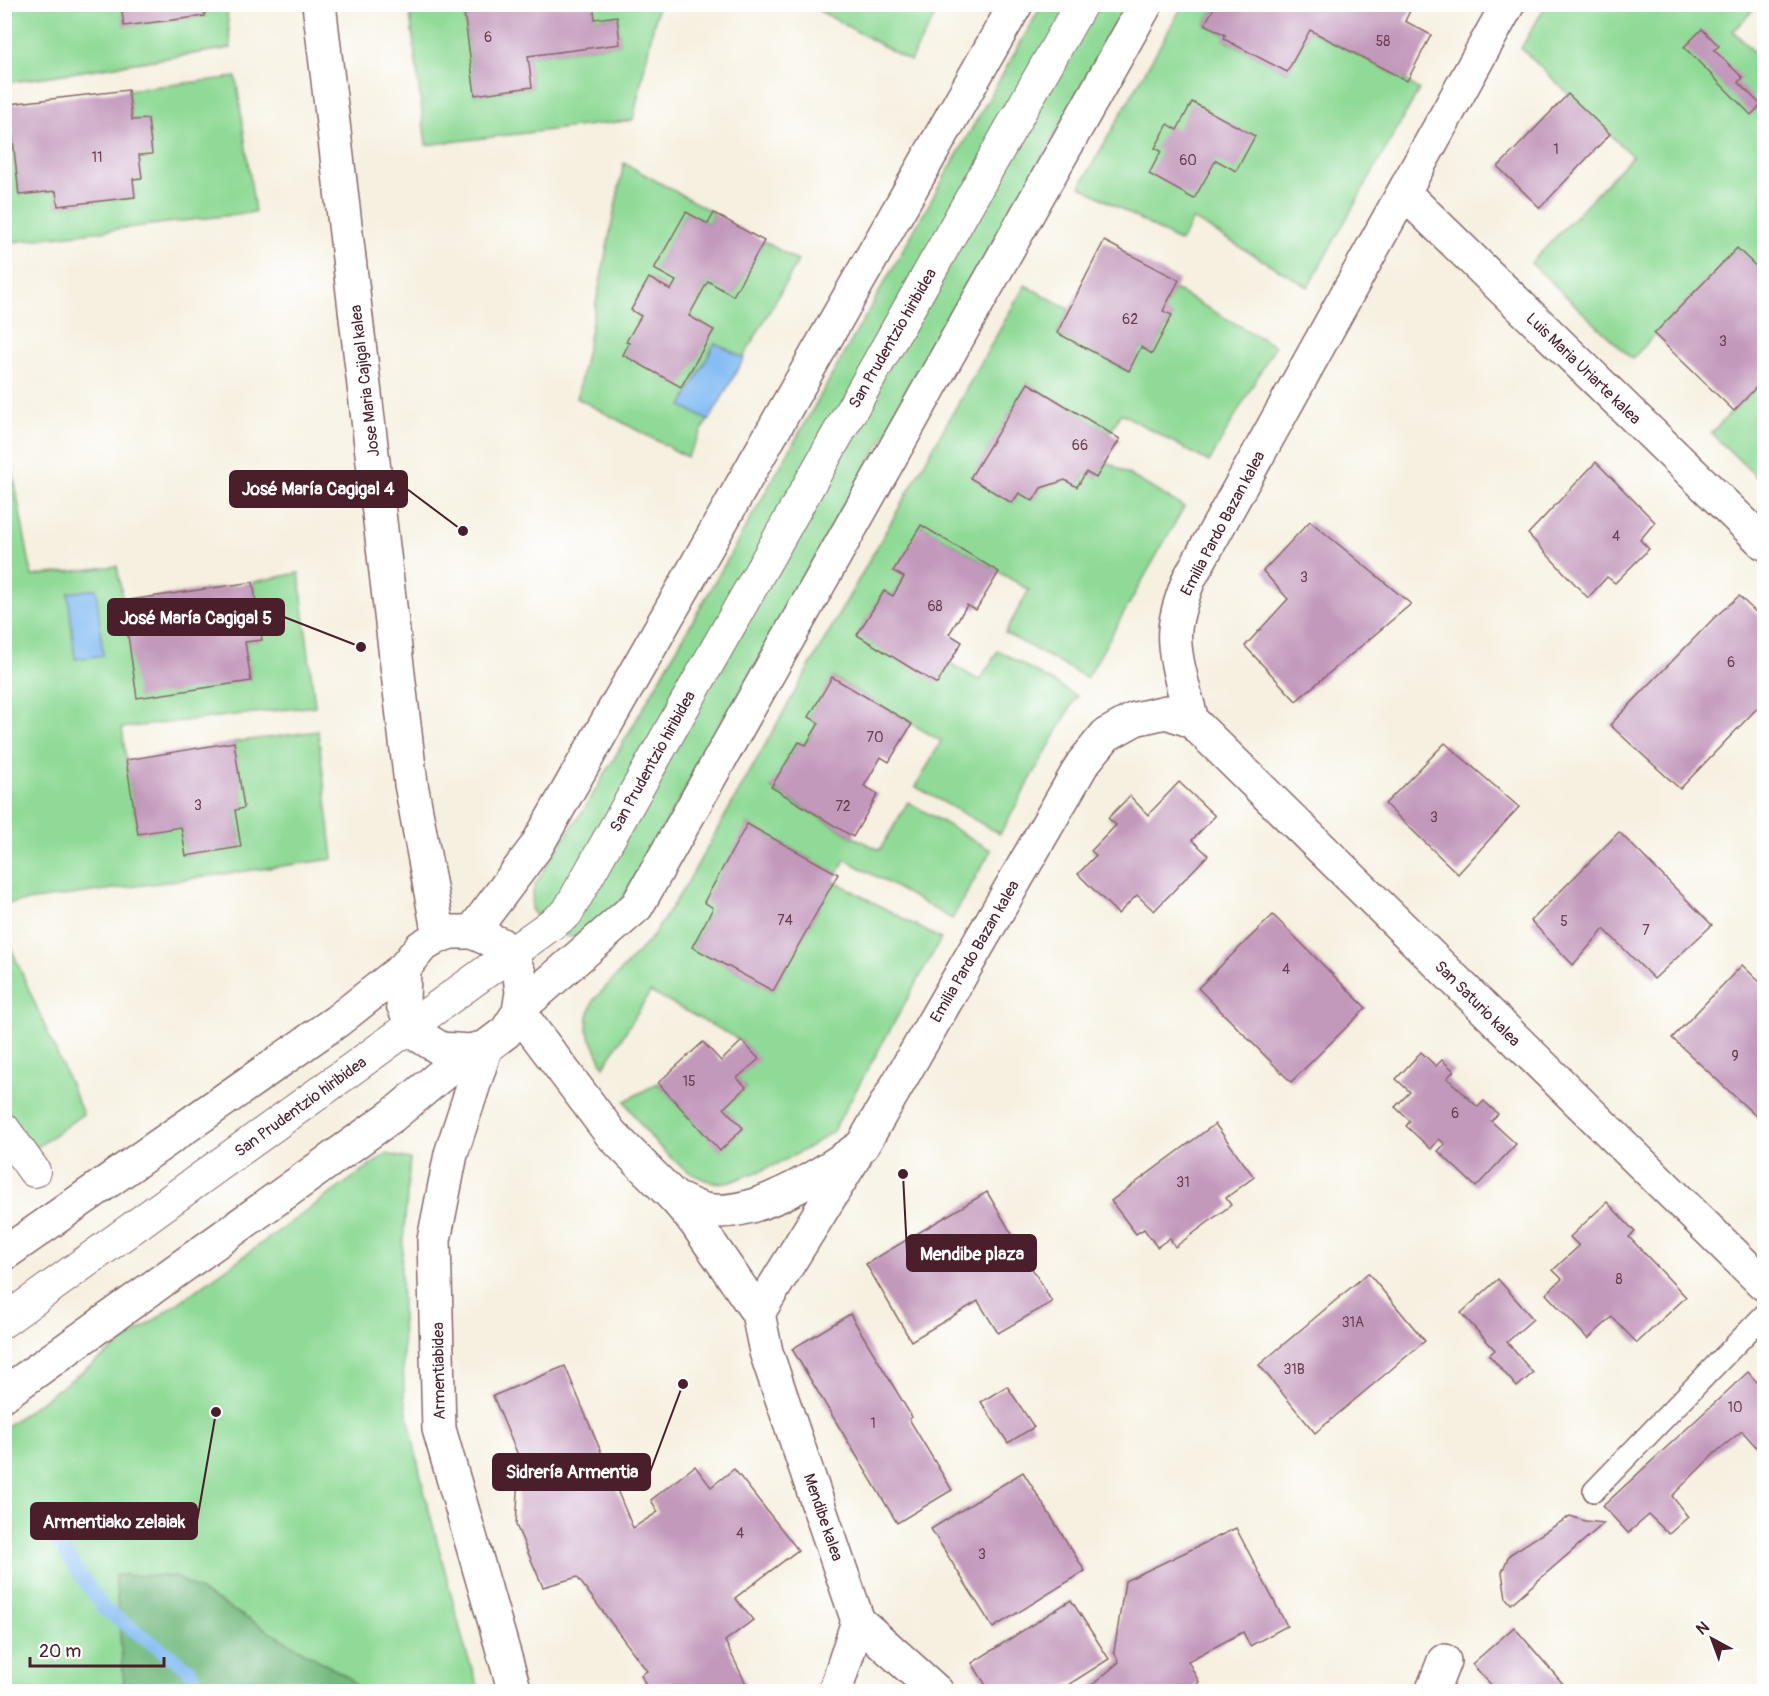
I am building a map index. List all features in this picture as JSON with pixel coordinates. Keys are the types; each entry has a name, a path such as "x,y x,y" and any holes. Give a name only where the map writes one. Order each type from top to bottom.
{"street":[{"name":"Jose Maria Cajigal kalea","path":"319,4 411,784 439,936"},
{"path":"472,932 536,847 1016,4"},
{"name":"San Prudentzio hiribidea","path":"4,1321 567,913 1081,4"},
{"path":"519,1010 637,906 1146,4"},
{"name":"Emilia Pardo Bazan kalea","path":"1192,721 1179,668 1175,631 1180,602 1190,579 1508,4"},
{"name":"Luis Maria Uriarte kalea","path":"1404,193 1764,543"},
{"name":"Emilia Pardo Bazan kalea","path":"675,1198 705,1210 735,1210 778,1196 827,1172 862,1146 1083,763 1106,735 1135,719 1166,712 1192,721"},
{"name":"San Saturio kalea","path":"1192,721 1764,1284"},
{"path":"4,1254 337,1021 404,968 421,946 451,932 472,932 500,944 509,954 520,976 522,992 519,1010 507,1032 478,1049 392,1116 4,1394"},
{"path":"404,968 403,1004 412,1025 420,1036 441,1049 478,1049"},
{"name":"Mendibe kalea","path":"519,1010 611,1134 675,1198 696,1223 758,1313 766,1352 858,1621 937,1692"},
{"name":"Armentiabidea","path":"478,1049 451,1154 434,1240 439,1429 515,1692"},
{"path":"4,1129 34,1171"},
{"path":"758,1313 862,1146"},
{"path":"835,1692 858,1621"},
{"path":"1432,1692 1444,1661"}],"lane":[{"path":"1594,1491 1764,1316"}],"green space":[{"path":"5,5 121,5 124,26 205,16 204,5 226,5 231,48 5,83"},
{"path":"409,5 463,5 475,95 532,87 528,56 620,44 617,16 595,19 593,5 658,5 633,120 426,145"},
{"path":"809,5 941,5 910,61"},
{"path":"1042,5 1128,5 621,902 581,938 564,936 552,931 531,909 534,886 584,810 641,712"},
{"path":"1183,5 1216,5 1205,24 1225,35 1224,39 1287,72 1310,30 1407,81 1419,90 1308,287 1193,219 1180,242 1080,186"},
{"path":"1546,5 1758,5 1733,31 1764,62 1764,274 1737,248 1632,359 1531,263 1632,156 1521,48"},
{"path":"236,77 255,212 5,243 4,85 9,104 19,195 56,191 58,206 135,197 133,179 142,178 139,155 152,153 148,119 132,120 128,90"},
{"path":"624,163 714,213 708,224 686,212 655,269 676,281 671,290 649,278 631,310 641,316 627,342 629,343 623,355 714,330 689,316 708,281 733,295 764,241 798,261 687,457 577,398"},
{"path":"1025,285 1069,309 1057,333 1128,371 1141,347 1152,353 1172,316 1163,311 1174,289 1275,346 1209,462 1121,413 1110,433 1028,383 971,478 1012,503 1019,493 1033,500 1041,488 1065,480 1077,487 1086,472 1096,478 1106,461 1184,507 1087,678 1005,633 1029,590 921,525 904,577 893,596 884,591 857,635 950,663 980,681 998,650 1077,696 1000,834 916,787 941,741 833,677 809,717 819,723 806,745 799,742 771,788 853,837 880,850 908,802 991,850 952,919 845,859 838,874 747,824 713,908 692,947 773,991 834,881 941,939 833,1131 801,1152 767,1168 727,1183 710,1181 695,1175 667,1154 654,1141 625,1101 658,1083 720,1150 743,1129 724,1108 746,1088 737,1078 758,1059 742,1041 650,992 604,1067 587,1030 588,1016 593,1001 652,937 686,885"},
{"path":"1764,379 1764,480 1762,482 1711,433"},
{"path":"4,427 32,576 117,566 123,601 251,681 245,642 261,640 253,582 299,573 315,706 122,728 138,833 181,827 186,856 241,847 235,810 244,808 234,742 318,731 333,859 5,904"},
{"path":"4,932 83,1114 5,1170 4,1170"},
{"path":"386,1154 410,1159 401,1267 404,1397 423,1487 466,1652 480,1691 5,1691 4,1428"},
{"path":"115,1575 175,1576 351,1679 358,1691 127,1691 124,1685"}],"water":[{"path":"715,343 744,358 709,421 682,406"},
{"path":"96,589 103,655 75,659 68,593"}],"building":[{"path":"121,4 204,4 205,16 124,26"},
{"path":"463,4 593,4 595,19 617,16 620,44 528,56 532,87 475,95"},
{"path":"1216,4 1407,4 1412,7 1405,21 1431,35 1407,81 1310,30 1287,72 1224,39 1225,35 1205,24"},
{"path":"1702,29 1719,46 1714,50 1743,78 1738,82 1761,105 1751,115 1684,47"},
{"path":"128,90 132,120 148,119 152,154 139,155 142,178 133,179 135,197 58,206 56,191 19,195 9,104"},
{"path":"1568,94 1610,134 1540,208 1498,167"},
{"path":"1192,102 1255,136 1236,171 1216,160 1194,199 1149,174 1161,151 1155,148 1168,124 1177,130"},
{"path":"686,212 708,224 714,213 764,241 733,296 708,281 689,316 714,330 681,387 623,355 629,343 626,342 641,316 631,310 649,278 671,290 676,281 654,269"},
{"path":"1104,241 1179,280 1163,311 1172,315 1152,354 1141,347 1129,371 1057,333"},
{"path":"1737,248 1764,274 1764,379 1734,411 1654,334"},
{"path":"1028,383 1120,439 1096,478 1086,472 1077,487 1065,480 1041,488 1033,501 1019,493 1012,503 970,478"},
{"path":"1596,462 1655,522 1640,540 1649,549 1615,583 1607,577 1588,598 1528,534"},
{"path":"1310,521 1411,604 1296,701 1245,646 1288,599 1263,571"},
{"path":"921,525 999,572 976,610 967,605 949,634 962,642 937,684 857,635 884,591 893,596 904,577 893,571"},
{"path":"253,582 262,640 245,642 251,681 137,698 123,601"},
{"path":"1739,596 1764,620 1764,701 1680,789 1610,725 1714,618"},
{"path":"832,677 912,724 889,762 881,757 864,786 878,794 853,837 771,787 799,742 806,745 819,723 809,717"},
{"path":"234,742 244,808 235,810 241,847 186,856 181,827 138,834 126,760"},
{"path":"1445,743 1519,807 1458,874 1385,804"},
{"path":"1179,782 1215,816 1192,840 1208,855 1154,911 1137,895 1118,914 1078,874 1096,855 1091,851 1116,825 1108,818 1130,796 1148,815"},
{"path":"747,824 838,874 773,991 692,947 713,908 704,902"},
{"path":"1619,832 1712,925 1654,979 1604,929 1573,965 1531,921"},
{"path":"1273,915 1366,1008 1291,1082 1198,988"},
{"path":"1742,965 1764,986 1764,1113 1759,1119 1672,1038"},
{"path":"742,1041 759,1059 737,1078 746,1087 724,1108 743,1128 720,1151 658,1083 703,1042 721,1061"},
{"path":"1421,1052 1436,1066 1442,1060 1454,1071 1447,1078 1478,1107 1484,1101 1498,1114 1491,1121 1516,1144 1476,1187 1438,1151 1445,1144 1439,1139 1431,1149 1406,1126 1410,1121 1395,1107 1410,1092 1396,1079"},
{"path":"1215,1124 1254,1177 1226,1198 1231,1205 1175,1247 1170,1238 1157,1247 1144,1229 1136,1234 1111,1201"},
{"path":"987,1192 1052,1302 998,1333 978,1301 911,1341 866,1264"},
{"path":"1607,1202 1635,1232 1629,1237 1686,1297 1637,1343 1612,1317 1588,1339 1546,1294 1562,1279 1553,1270 1579,1246 1570,1237"},
{"path":"1368,1273 1425,1341 1315,1433 1259,1365"},
{"path":"1498,1279 1533,1319 1507,1342 1533,1373 1517,1387 1489,1355 1495,1350 1461,1313"},
{"path":"850,1314 912,1417 909,1419 952,1490 897,1523 792,1349"},
{"path":"565,1366 633,1528 658,1512 651,1500 695,1466 711,1487 734,1469 798,1550 735,1598 753,1620 725,1641 750,1692 649,1692 641,1675 647,1671 577,1577 543,1587 516,1525 520,1460 493,1396"},
{"path":"1748,1372 1764,1390 1764,1446 1760,1451 1742,1431 1715,1453 1672,1496 1688,1517 1669,1534 1649,1515 1628,1533 1603,1506"},
{"path":"1007,1386 1034,1427 1008,1443 981,1402"},
{"path":"1023,1472 1085,1571 993,1628 931,1529"},
{"path":"1570,1516 1585,1521 1604,1523 1511,1604 1506,1598 1502,1572 1509,1555"},
{"path":"1236,1528 1287,1626 1250,1646 1243,1632 1188,1661 1199,1682 1189,1692 1084,1692 1119,1662 1114,1652 1125,1581"},
{"path":"1071,1600 1109,1659 1057,1692 990,1692 972,1663"},
{"path":"1514,1627 1570,1692 1498,1692 1472,1664"}],"waterway":[{"path":"44,1522 104,1609 187,1668 207,1692"}],"place":[{"name":"José María Cagigal 4","path":"463,531"},
{"name":"José María Cagigal 5","path":"361,647"},
{"name":"Mendibe plaza","path":"903,1174"},
{"name":"Sidrería Armentia","path":"683,1384"},
{"name":"Armentiako zelaiak","path":"216,1412"}]}
